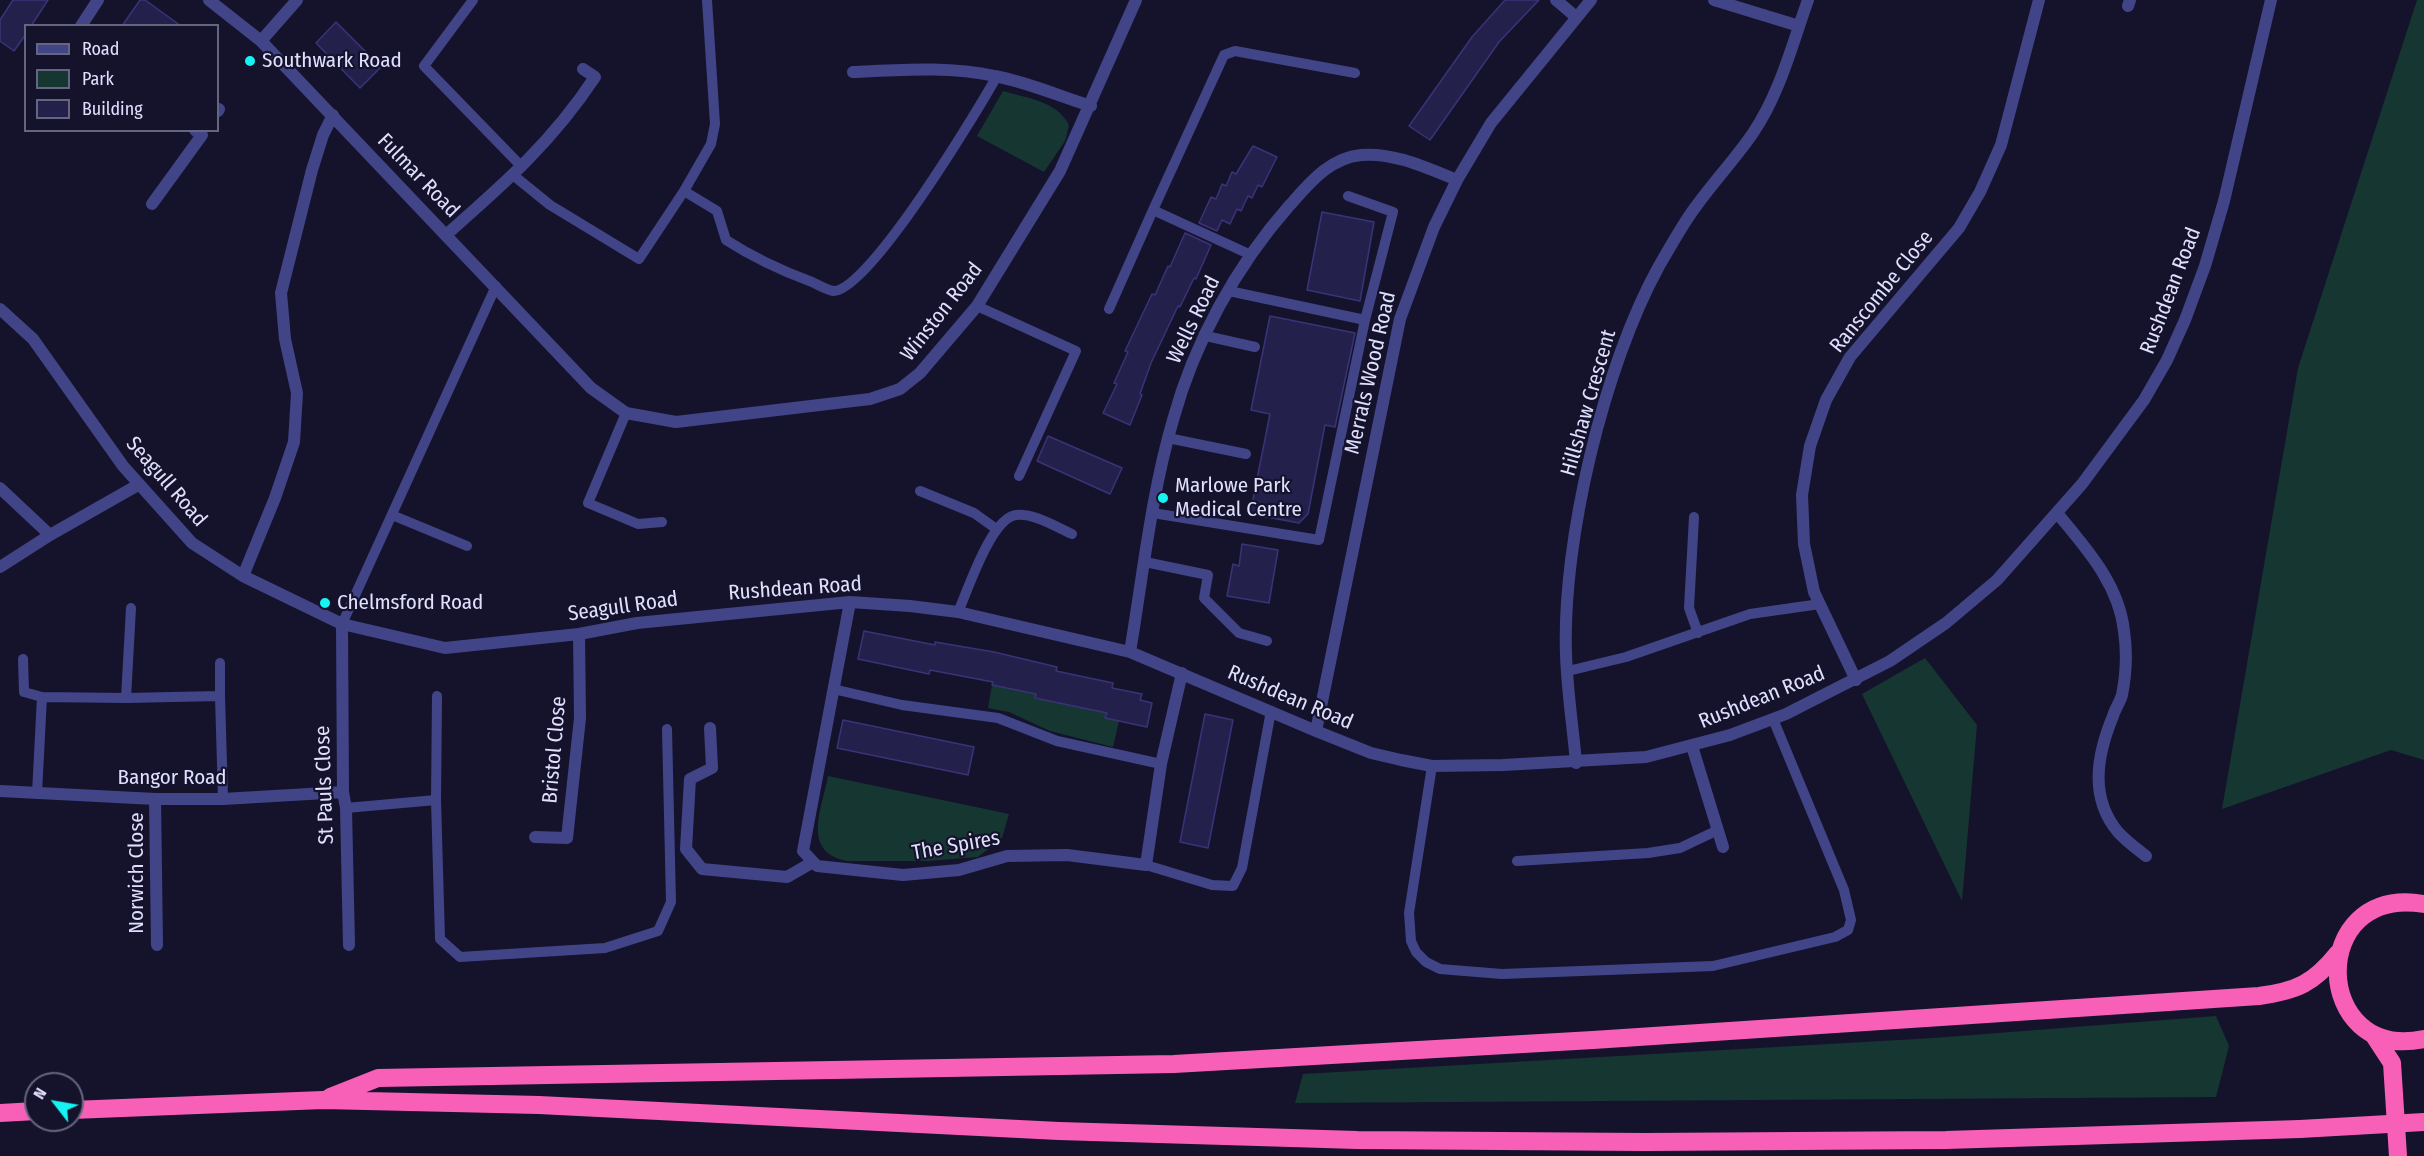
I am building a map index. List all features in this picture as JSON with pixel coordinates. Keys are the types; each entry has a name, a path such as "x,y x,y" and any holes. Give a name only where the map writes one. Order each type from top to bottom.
{"highway":[{"path":"323,1100 378,1078 1174,1064 1581,1041 2259,996 2296,989 2313,980 2338,953 2348,932 2364,916 2384,905 2406,901 2424,904"},
{"path":"2338,953 2336,975 2341,999 2354,1019 2373,1034 2389,1053 2392,1063 2398,1156"},
{"path":"2373,1034 2392,1040 2411,1042 2424,1039"},
{"path":"84,1110 323,1100 539,1105 1059,1131 1357,1140 1633,1142 1935,1140 2300,1129 2424,1122"},
{"path":"0,1113 24,1112"}],"street":[{"path":"82,24 98,0"},
{"name":"Fulmar Road","path":"209,0 261,41 591,388"},
{"path":"261,41 297,0"},
{"name":"Winston Road","path":"591,388 626,413 676,422 870,399 900,389 920,373 977,306 1060,171 1091,106 1136,0"},
{"path":"1556,0 1576,17"},
{"name":"Merrals Wood Road","path":"1316,731 1400,319 1413,278 1457,180 1491,123 1591,0"},
{"path":"1714,0 1799,26"},
{"name":"Hillshaw Crescent","path":"1576,762 1568,671 1568,589 1580,505 1621,352 1658,267 1695,207 1754,133 1777,91 1808,0"},
{"name":"Ranscombe Close","path":"1856,680 1814,592 1804,544 1802,495 1810,446 1826,400 1850,357 1959,228 1980,192 2001,146 2039,0"},
{"name":"Rushdean Road","path":"703,616 850,602 958,612 1130,652 1371,753 1432,766 1576,762 1646,757 1692,746 1773,719 1856,680 1890,661 1946,623 1997,580 2057,513 2145,400 2185,320 2205,266 2224,201 2271,0"},
{"path":"447,234 518,171 570,114 595,77 583,69"},
{"path":"853,72 938,69 997,76 1091,106"},
{"path":"243,576 275,498 294,442 297,393 285,339 281,292 312,170 333,115"},
{"path":"152,204 201,132"},
{"name":"Wells Road","path":"1130,652 1168,438 1190,369 1229,291 1251,255 1315,177 1334,163 1360,155 1384,156 1411,162 1457,180"},
{"name":"Seagull Road","path":"0,309 33,339 138,485 192,543 243,576 342,624 445,648 579,634 637,623 703,616"},
{"path":"0,567 50,535 138,485"},
{"path":"0,488 50,535"},
{"path":"2057,513 2107,578 2124,629 2125,657 2121,696 2102,748 2097,769 2098,788 2107,814 2119,833 2146,856"},
{"path":"710,728 712,768 690,779 686,849 702,869 787,877 813,862 803,851 850,602"},
{"name":"St Pauls Close","path":"342,624 343,792 346,808 349,945"},
{"name":"Bristol Close","path":"535,837 567,837 580,718 579,634"},
{"path":"1146,864 1161,764 1182,673"},
{"path":"1692,746 1723,847"},
{"name":"Bangor Road","path":"0,791 155,800 223,799 343,792"},
{"name":"Norwich Close","path":"155,800 157,945"},
{"name":"The Spires","path":"813,862 817,866 903,875 959,870 1007,856 1067,855 1146,864"}],"lane":[{"path":"474,0 424,66 550,205 639,259 684,191 711,144 715,124 707,0"},
{"path":"1109,309 1224,55 1235,51 1355,73"},
{"path":"684,191 717,211 726,240 751,256 833,291 847,287 881,254 974,118 997,76"},
{"path":"1153,513 1319,540 1365,320 1393,212 1347,196"},
{"path":"1153,210 1251,255"},
{"path":"342,624 496,286"},
{"path":"1229,291 1365,320"},
{"path":"977,306 1076,351 1019,476"},
{"path":"1206,336 1255,347"},
{"path":"626,413 588,504 638,524 662,522"},
{"path":"1168,438 1246,454"},
{"path":"920,491 974,513 995,528"},
{"path":"392,515 467,546"},
{"path":"958,612 995,528 1013,515 1029,516 1072,534"},
{"path":"1694,517 1689,608 1698,633"},
{"path":"1145,562 1208,575 1204,598 1239,633 1267,640"},
{"path":"1568,671 1626,657 1750,614 1820,604"},
{"path":"126,698 131,608"},
{"path":"23,659 24,692 42,697 220,696"},
{"path":"220,663 223,799"},
{"path":"833,689 902,705 998,718 1057,741 1161,764"},
{"path":"437,696 436,800 440,939 460,957 605,948 658,932 671,902 667,729"},
{"path":"37,794 42,697"},
{"path":"1146,864 1212,885 1233,885 1242,868 1271,711"},
{"path":"1432,766 1409,913 1411,941 1416,952 1426,962 1440,969 1502,974 1713,966 1835,938 1848,930 1851,920 1844,890 1773,719"},
{"path":"346,808 436,800"},
{"path":"1517,861 1648,853 1680,848 1718,830"}],"green space":[{"path":"2417,0 2424,0 2424,760 2391,750 2222,809 2298,368"},
{"path":"1003,91 1049,106 1064,117 1069,125 1065,141 1044,172 977,136"},
{"path":"1925,658 1977,725 1962,901 1862,694"},
{"path":"992,685 1036,694 1035,699 1043,700 1045,695 1050,701 1107,713 1106,718 1119,721 1113,747 1050,731 1009,712 988,708"},
{"path":"828,776 1009,814 1002,838 978,857 928,861 847,861 833,856 824,849 819,839 819,815"},
{"path":"2216,1016 2229,1046 2216,1097 1295,1103 1303,1074 1934,1038"}],"building":[{"path":"13,0 48,0 32,24 24,24 24,37 14,51 0,41 0,20"},
{"path":"140,0 145,0 178,24 123,24"},
{"path":"1505,0 1539,0 1499,42 1430,140 1409,126 1472,37"},
{"path":"336,22 381,67 360,88 316,43"},
{"path":"1253,146 1277,157 1262,187 1258,185 1252,198 1248,196 1241,211 1237,209 1230,224 1222,220 1217,231 1199,223 1211,197 1216,199 1222,184 1226,186 1232,172 1236,174"},
{"path":"1322,212 1374,222 1360,301 1307,290"},
{"path":"1185,233 1211,245 1196,279 1194,278 1180,307 1178,306 1151,363 1130,425 1103,413 1117,384 1114,383 1128,352 1125,351 1152,294 1155,295 1168,266 1170,267"},
{"path":"1270,316 1355,333 1335,427 1325,425 1308,514 1299,523 1250,514 1270,414 1251,410"},
{"path":"1048,436 1122,468 1110,494 1037,461"},
{"path":"1242,544 1278,550 1269,603 1227,596 1233,564 1239,566"},
{"path":"864,631 935,645 935,642 994,652 1057,667 1056,671 1113,683 1112,688 1142,694 1140,700 1152,703 1147,727 1105,718 1107,713 1035,698 1036,694 992,685 993,682 930,670 929,674 858,659"},
{"path":"1205,714 1233,720 1208,848 1180,842"},
{"path":"843,720 974,747 968,775 837,748"}],"place":[{"name":"Southwark Road","path":"250,61"},
{"name":"Marlowe Park Medical Centre","path":"1163,498"},
{"name":"Chelmsford Road","path":"325,603"}]}
